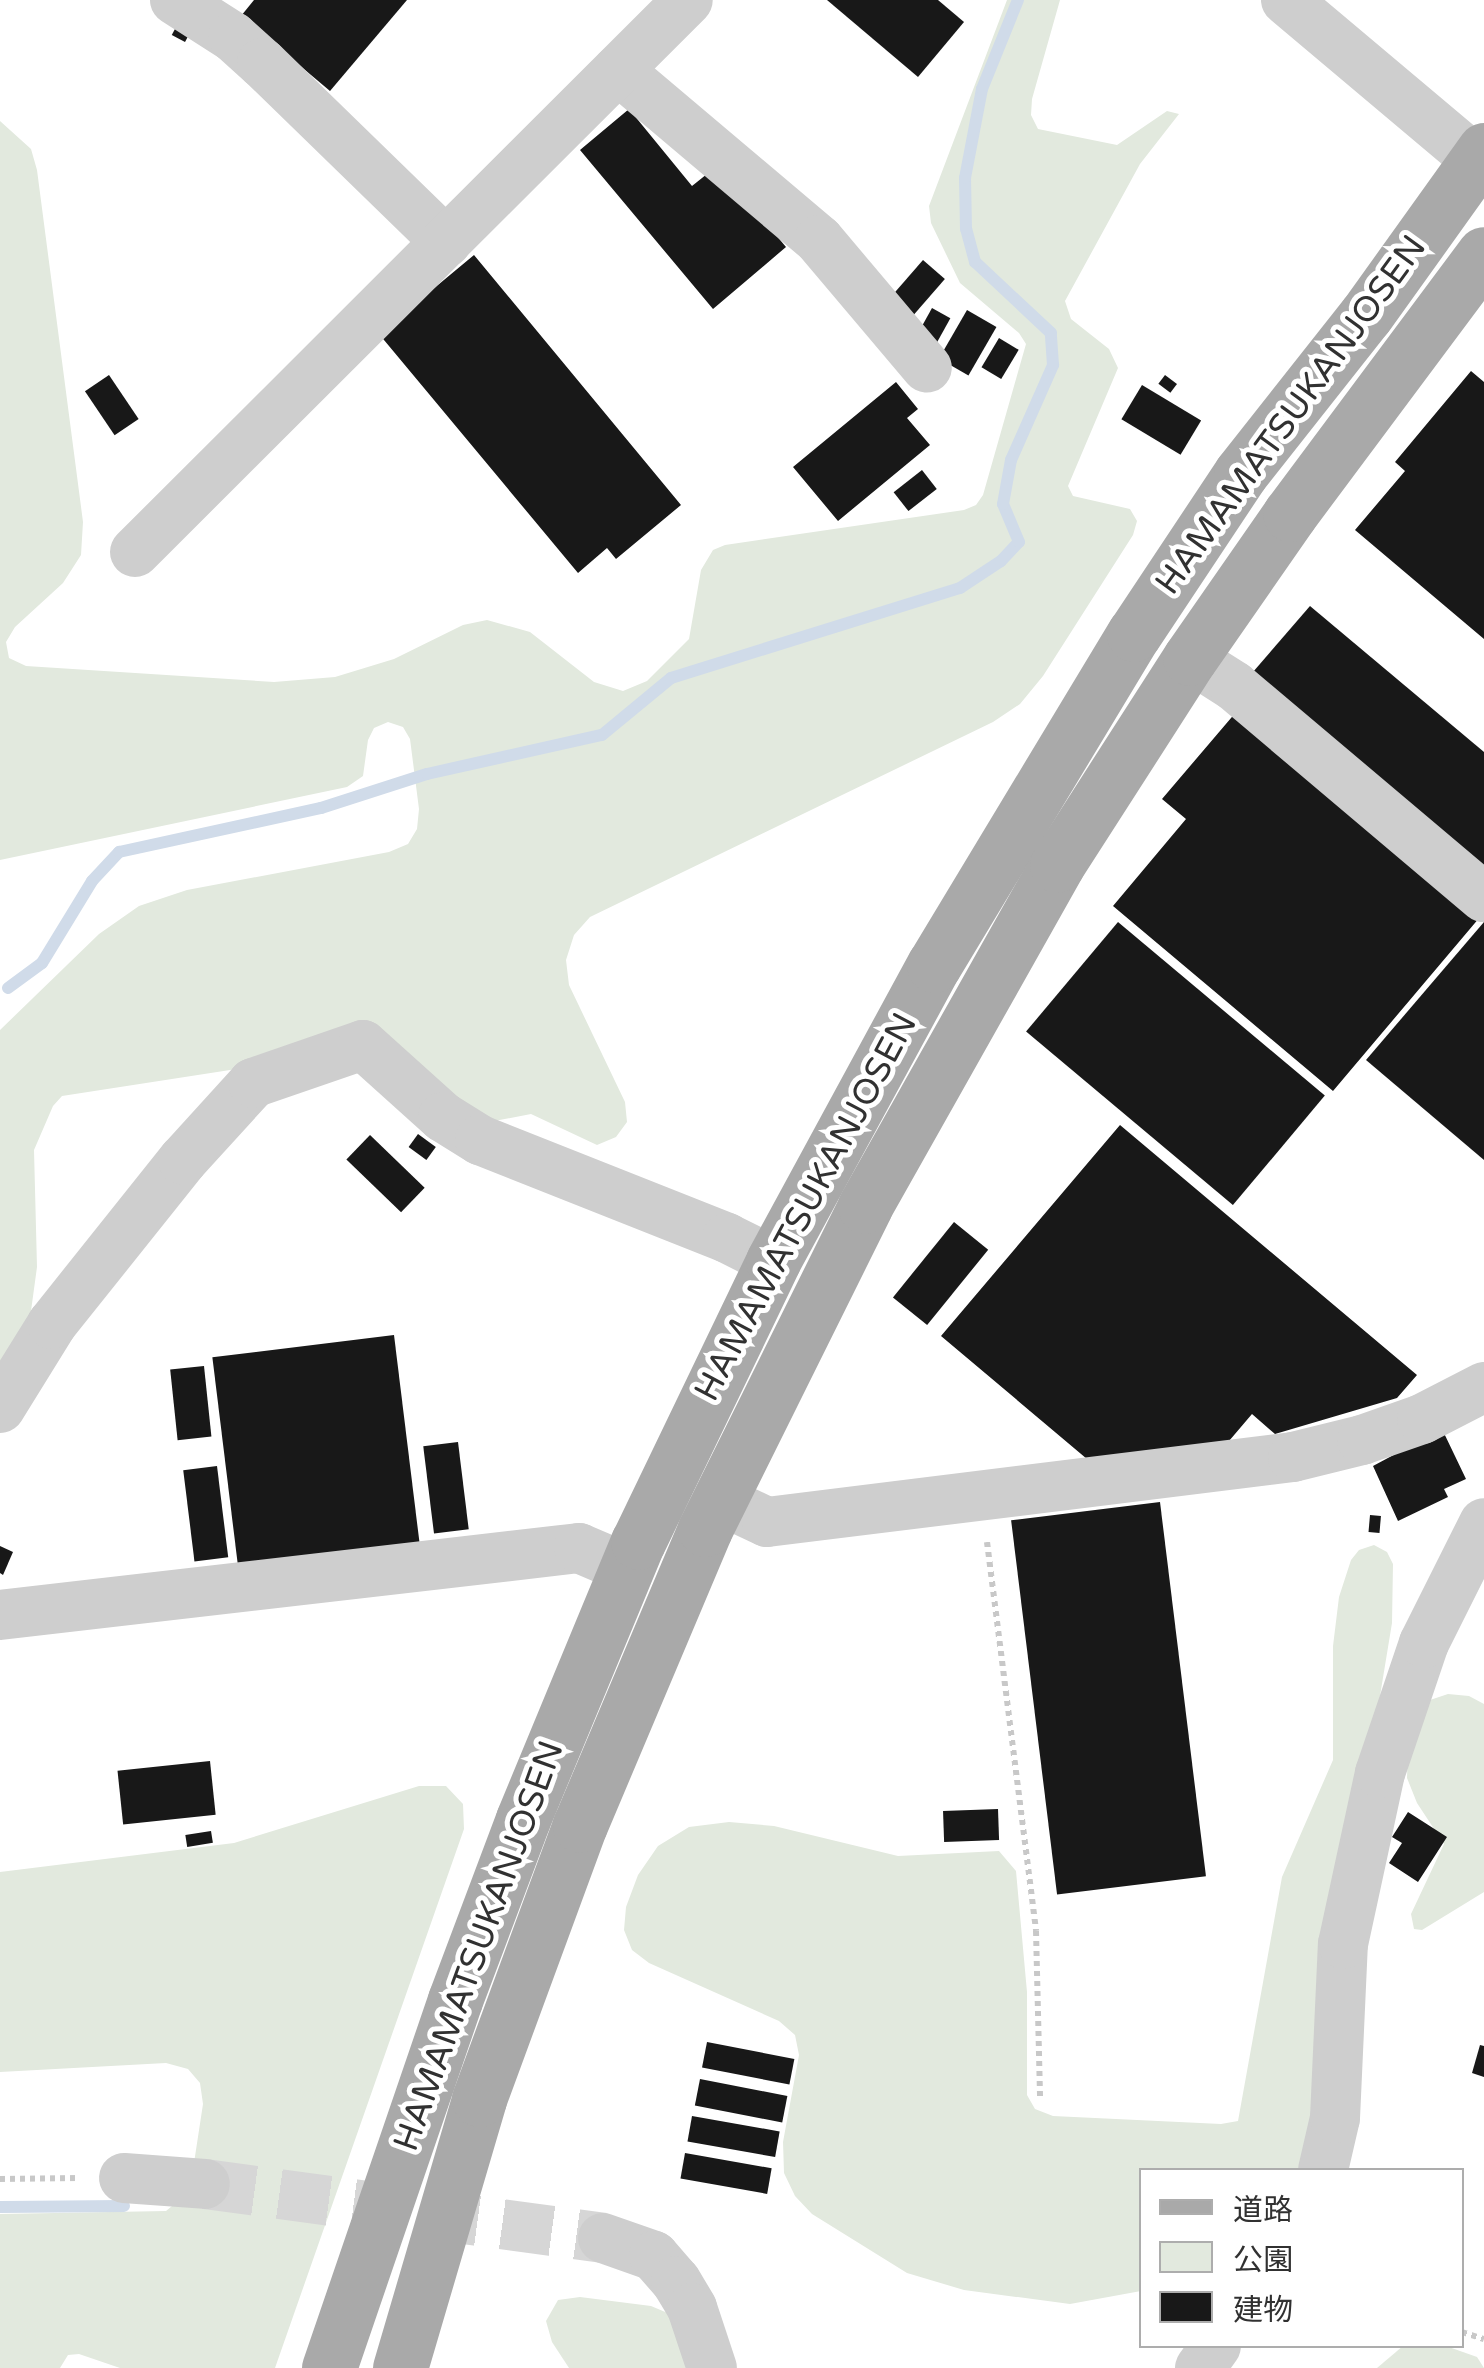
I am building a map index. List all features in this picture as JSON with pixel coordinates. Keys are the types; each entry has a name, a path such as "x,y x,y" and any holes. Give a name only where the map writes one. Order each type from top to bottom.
{"main road":[{"name":"HAMAMATSUKANJOSEN","path":"329,2368 475,1946 626,1568 773,1261 944,948 1134,634 1241,473 1482,159"},
{"name":"HAMAMATSUKANJOSEN","path":"400,2368 455,2174 544,1916 720,1500 820,1294 958,1034 1056,866 1190,658 1290,514 1484,254"}],"street":[{"path":"175,0 233,37 262,62 446,242"},
{"path":"134,552 688,0"},
{"path":"1286,0 1482,159"},
{"path":"618,70 819,240 927,368"},
{"path":"1190,658 1234,686 1484,897"},
{"path":"0,1408 52,1324 183,1160 253,1083 363,1045 443,1116 480,1140 520,1160 728,1238 773,1261"},
{"path":"720,1500 767,1522 1293,1457 1362,1440 1422,1419 1484,1387"},
{"path":"1323,2168 1335,2118 1344,1944 1380,1773 1424,1643 1484,1524"},
{"path":"0,1615 579,1548 626,1568"},
{"path":"124,2178 205,2184"},
{"path":"603,2238 654,2256 676,2281 692,2308 712,2368"}],"path":[{"path":"982,1496 1036,1931 1040,2096"},
{"path":"0,2179 124,2178"}],"green space":[{"path":"1007,0 1060,0 1032,99 1031,115 1038,129 1117,145 1167,111 1179,114 1140,164 1065,301 1071,319 1109,349 1118,368 1068,486 1073,496 1130,509 1137,521 1133,535 1043,676 1020,704 993,722 590,917 574,935 566,960 569,985 625,1102 627,1122 616,1137 597,1145 531,1114 489,1122 420,1076 243,1068 62,1096 53,1106 34,1150 37,1267 31,1311 18,1347 0,1373 0,1030 99,934 139,906 187,890 389,852 408,844 417,829 419,809 410,739 403,727 388,722 374,728 368,740 363,776 347,787 0,860 0,121 31,149 37,170 83,522 81,555 63,583 15,627 6,642 9,658 26,666 274,682 335,677 394,659 463,625 487,620 530,632 594,682 623,691 647,681 689,639 701,570 713,550 725,545 964,510 976,505 983,495 1026,344 1019,333 960,283 931,223 929,206"},
{"path":"1374,1545 1387,1552 1393,1564 1392,1623 1302,2168 1139,2168 1139,2291 1070,2304 964,2290 907,2273 812,2214 795,2196 784,2173 783,2142 799,2055 795,2035 779,2021 649,1963 632,1950 624,1930 626,1907 638,1875 658,1846 689,1827 729,1822 774,1826 898,1856 999,1851 1016,1871 1027,1992 1027,2095 1035,2109 1053,2116 1221,2124 1238,2121 1282,1877 1333,1760 1333,1646 1339,1597 1351,1560 1359,1550"},
{"path":"1448,1694 1469,1696 1484,1704 1484,1892 1422,1930 1414,1929 1411,1914 1444,1844 1417,1803 1407,1778 1408,1748 1430,1700"},
{"path":"419,1786 446,1786 463,1804 464,1829 275,2368 120,2368 79,2354 68,2355 60,2368 0,2368 0,2214 166,2211 183,2197 192,2176 203,2104 200,2083 188,2069 166,2063 0,2072 0,1872 234,1843"},
{"path":"580,2297 651,2306 670,2314 695,2368 569,2368 552,2342 546,2321 558,2300"},
{"path":"1401,2348 1452,2348 1477,2357 1484,2368 1377,2368"}],"building":[{"path":"254,0 407,0 330,91 241,16"},
{"path":"827,0 938,0 964,22 918,77"},
{"path":"176,27 189,34 185,42 172,35"},
{"path":"629,109 692,186 712,170 743,196 786,247 713,309 580,150"},
{"path":"474,255 681,505 616,559 607,548 578,573 379,334"},
{"path":"923,260 945,279 907,323 885,304"},
{"path":"932,308 950,318 933,350 915,339"},
{"path":"967,310 996,327 968,375 939,358"},
{"path":"999,338 1019,350 1001,379 981,367"},
{"path":"1471,371 1484,382 1484,639 1355,530 1405,471 1395,462"},
{"path":"109,375 139,419 115,435 85,391"},
{"path":"1165,375 1177,384 1170,393 1158,384"},
{"path":"896,382 918,409 907,418 930,445 838,521 793,467"},
{"path":"1142,385 1201,421 1181,455 1121,419"},
{"path":"922,470 937,489 908,511 894,492"},
{"path":"1310,606 1484,752 1484,867 1253,672"},
{"path":"1237,711 1480,917 1333,1091 1113,906 1186,819 1162,799"},
{"path":"1118,922 1325,1096 1233,1205 1026,1032"},
{"path":"1484,922 1484,1160 1366,1060"},
{"path":"1120,1125 1417,1375 1397,1398 1275,1434 1252,1414 1229,1441 1087,1459 941,1336"},
{"path":"418,1134 436,1147 426,1160 409,1147"},
{"path":"370,1135 425,1188 401,1212 346,1159"},
{"path":"954,1222 988,1250 927,1325 893,1297"},
{"path":"394,1335 419,1542 238,1565 212,1357"},
{"path":"204,1366 211,1437 178,1440 170,1370"},
{"path":"1442,1429 1466,1479 1444,1489 1448,1497 1398,1521 1373,1466"},
{"path":"458,1442 469,1529 434,1534 423,1446"},
{"path":"217,1466 228,1557 194,1561 183,1470"},
{"path":"1160,1502 1206,1876 1057,1894 1011,1520"},
{"path":"1370,1515 1381,1516 1379,1533 1369,1532"},
{"path":"0,1546 13,1552 3,1575 0,1573"},
{"path":"210,1761 216,1815 123,1824 118,1771"},
{"path":"998,1809 999,1840 944,1842 943,1811"},
{"path":"1408,1812 1447,1837 1418,1882 1389,1863 1402,1843 1392,1837"},
{"path":"211,1831 213,1843 187,1847 185,1835"},
{"path":"707,2042 794,2059 789,2085 702,2068"},
{"path":"1480,2045 1484,2046 1484,2077 1472,2073"},
{"path":"700,2079 787,2096 782,2122 695,2106"},
{"path":"692,2116 780,2131 775,2157 687,2142"},
{"path":"685,2153 772,2168 767,2194 680,2179"}],"waterway":[{"path":"8,988 42,963 92,881 119,852 321,808 427,774 602,735 671,678 960,588 1001,561 1019,542 1003,504 1011,460 1053,365 1051,333 975,262 966,229 965,178 982,89 1018,0"},
{"path":"0,2207 124,2206"}],"tunnel":[{"path":"205,2184 603,2238"}]}
